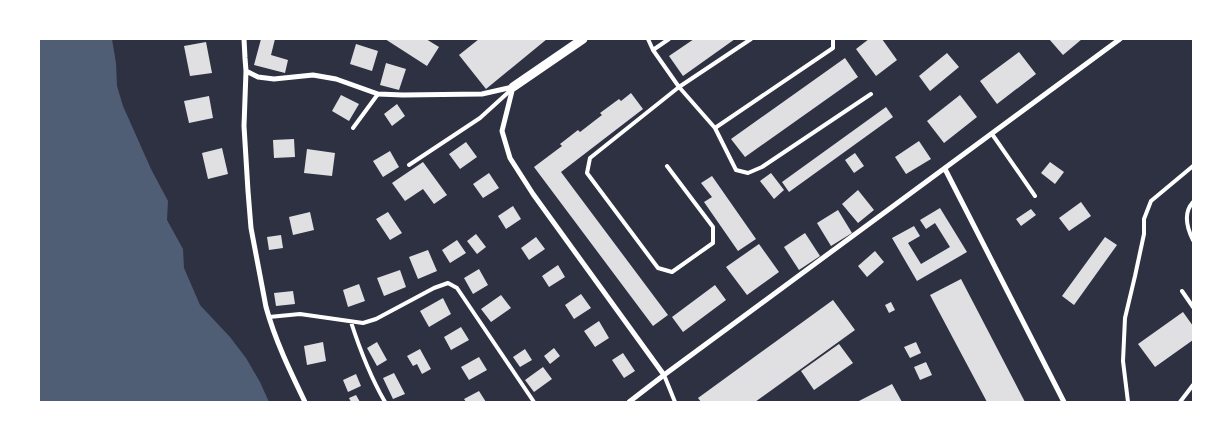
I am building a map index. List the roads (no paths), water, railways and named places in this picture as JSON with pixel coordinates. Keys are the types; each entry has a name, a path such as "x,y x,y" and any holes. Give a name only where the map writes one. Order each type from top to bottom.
{"street":[{"path":"244,39 246,70 244,126 252,228 269,317 305,402"},
{"path":"246,70 258,77 274,78 313,75 336,79 378,94 403,96 482,94 513,87 583,39"},
{"path":"629,402 1120,39"},
{"path":"513,87 502,131 510,158 533,194 664,375"},
{"path":"945,169 1064,402"}],"lane":[{"path":"648,39 653,50 679,87 715,128 736,170 748,174 762,167 871,94"},
{"path":"653,50 669,39"},
{"path":"667,166 712,226 713,242 672,272 658,268 587,172 590,158 679,87 751,39"},
{"path":"715,128 833,48 833,39"},
{"path":"409,164 480,118 513,87"},
{"path":"353,128 378,94"},
{"path":"992,134 1035,196"},
{"path":"1128,402 1123,361 1124,318 1144,234 1144,219 1151,201 1193,166"},
{"path":"1193,202 1186,216 1193,240"},
{"path":"269,317 300,314 362,322 376,319 434,288 448,283 457,288 534,402"},
{"path":"1182,291 1193,307"},
{"path":"351,322 365,363 384,402"},
{"path":"664,375 675,402"},
{"path":"1180,402 1193,385"}],"water":[{"path":"39,39 112,39 117,86 123,106 151,169 168,201 167,220 183,249 184,268 200,305 230,337 246,358 269,402 39,402"}]}
